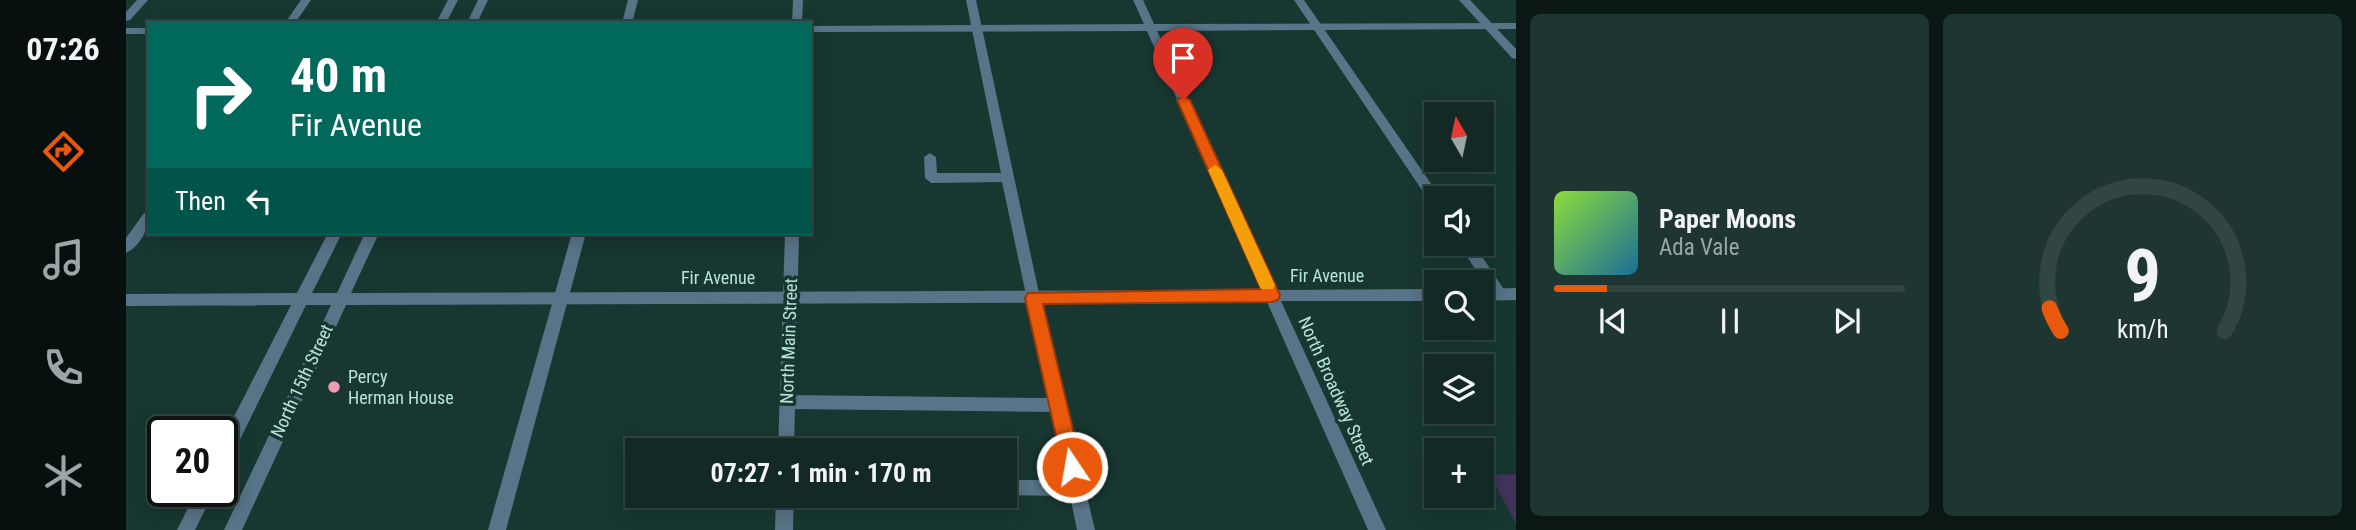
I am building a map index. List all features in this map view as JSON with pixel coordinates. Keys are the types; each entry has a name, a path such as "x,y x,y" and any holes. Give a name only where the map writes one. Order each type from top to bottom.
{"street":[{"path":"126,18 143,0"},
{"path":"291,21 306,0"},
{"path":"442,21 453,0"},
{"path":"473,21 483,0"},
{"path":"628,21 633,0"},
{"path":"797,21 798,0"},
{"path":"971,0 1033,298 1086,530"},
{"name":"North Broadway Street","path":"1138,0 1377,530"},
{"path":"1299,0 1426,186"},
{"path":"1464,0 1516,56"},
{"path":"812,29 1516,26"},
{"path":"126,31 147,31"},
{"path":"930,157 931,178 1008,177"},
{"path":"126,248 147,220"},
{"name":"North 15th Street","path":"238,426 334,235"},
{"name":"North 15th Street","path":"233,530 371,235"},
{"path":"497,530 579,235"},
{"name":"North Main Street","path":"786,438 792,235"},
{"path":"1474,256 1500,295"},
{"name":"Fir Avenue","path":"126,300 1424,295"},
{"path":"1494,295 1516,295"},
{"path":"788,402 1059,405"},
{"path":"1017,488 1077,488"},
{"path":"186,530 198,507"},
{"path":"785,508 785,530"}],"shaded area":[{"path":"1516,474 1516,524 1494,483 1494,475"}],"slow traffic":[{"path":"1215,170 1267,285"}],"place":[{"name":"Percy Herman House","path":"334,387"}],"route":[{"path":"1072,467 1033,298 1272,295 1183,100"}]}
